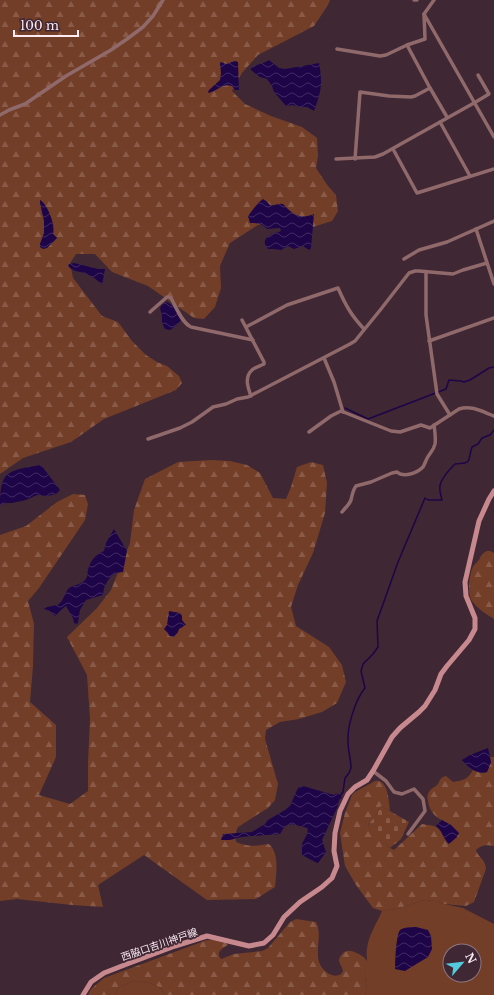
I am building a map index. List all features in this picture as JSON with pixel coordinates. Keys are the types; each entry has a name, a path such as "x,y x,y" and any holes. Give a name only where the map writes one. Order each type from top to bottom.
{"main road":[{"name":"西脇口吉川神戸線","path":"83,995 91,982 104,973 207,936 249,946 264,943 273,935 284,917 300,902 322,888 332,878 337,866 334,851 335,832 340,811 348,794 355,787 367,780 392,737 425,706 435,690 444,670 469,640 475,629 475,618 466,596 465,582 479,521 494,491"}],"street":[{"path":"0,115 25,104 66,76 127,39 143,27 153,16 163,0"},
{"path":"337,49 380,56 425,39 424,14 434,0"},
{"path":"424,14 494,137"},
{"path":"407,45 447,117"},
{"path":"336,160 375,157 383,154 474,103 489,94 478,75"},
{"path":"355,159 360,92 411,97 430,88"},
{"path":"440,122 470,176"},
{"path":"393,149 416,193 494,169"},
{"path":"404,259 419,250 447,242 494,221"},
{"path":"476,229 494,284"},
{"path":"148,439 180,428 192,422 213,407 251,396 355,341 409,273 419,271 453,274 487,263"},
{"path":"426,272 426,315 437,394 450,414"},
{"path":"246,327 288,305 338,288 354,319 364,330"},
{"path":"150,312 167,297 169,297 171,298 183,321 187,325 253,340"},
{"path":"429,341 494,318"},
{"path":"242,320 264,362 264,364 253,369 250,373 247,386 251,396"},
{"path":"324,358 334,382 343,412"},
{"path":"309,432 331,416 341,411 391,432 400,432 421,425 430,428 459,408 469,407 494,416"},
{"path":"342,512 348,505 356,486 371,482 392,473 412,473 423,466 427,457 435,446 436,436 434,426"},
{"path":"373,772 386,781 394,792 402,794 414,789 423,799 425,811 408,834"}],"green space":[{"path":"0,0 330,0 314,26 258,55 242,73 232,91 245,104 271,116 302,127 317,138 318,156 316,168 336,195 338,211 332,221 310,228 276,222 258,225 230,243 220,266 221,288 215,307 204,319 194,318 148,286 112,272 95,254 76,254 70,263 73,278 102,316 118,322 132,341 146,355 167,366 179,376 182,383 176,390 104,419 71,442 23,458 0,474","holes":["43,202 52,221 54,230 53,234 57,238 40,247 45,226 40,203"]},
{"path":"211,460 230,461 247,465 260,473 273,498 286,499 297,467 311,462 323,465 327,483 325,513 313,553 298,585 291,607 296,626 329,647 342,665 346,682 337,703 322,712 299,719 280,722 266,730 265,739 278,784 275,800 268,808 238,827 235,834 236,842 240,844 252,846 269,844 275,853 276,859 275,887 256,899 207,900 144,855 98,885 103,907 17,899 0,901 0,535 26,526 57,502 73,494 85,495 88,504 85,520 39,588 28,601 34,624 30,702 56,725 56,757 39,795 70,804 88,791 90,719 87,675 67,637 97,608 111,590 130,543 134,510 145,479 178,462"},
{"path":"487,551 494,553 494,619 472,601 469,594 470,579 473,567 481,556"},
{"path":"490,757 494,757 494,846 487,845 476,850 478,855 485,863 486,869 474,902 466,906 444,904 425,900 396,909 382,911 373,908 356,885 345,866 340,833 345,813 352,795 375,781 383,783 387,792 390,811 381,806 368,826 390,848 394,850 422,824 438,828 444,838 451,825 439,818 431,810 427,798 429,791 438,785 441,779 446,776 453,782 465,779 473,770 484,773 487,772 491,762"},
{"path":"381,806 409,822 401,839 390,848 368,827 369,823"},
{"path":"425,900 435,901 463,908 494,924 494,995 365,995 365,972 369,939 382,911 396,909"},
{"path":"296,919 316,922 319,934 318,959 324,970 330,974 336,976 341,974 343,969 339,960 346,951 354,952 365,958 367,964 365,974 365,995 166,995 159,987 150,983 133,981 118,988 114,995 88,995 91,989 104,978 207,940 221,941 228,945 219,952 219,957 221,959 234,954 262,951 268,948 290,922"},
{"path":"133,981 150,983 159,987 166,995 114,995 118,988"}],"water":[{"path":"269,60 279,68 285,69 319,63 321,88 314,111 307,107 293,105 286,106 274,92 267,79 260,77 251,70 251,68"},
{"path":"235,61 238,62 239,90 235,90 229,85 223,86 209,93 209,90 220,80 220,63 226,64"},
{"path":"263,199 270,205 283,204 290,211 300,216 309,216 314,214 311,248 309,250 303,246 294,249 288,246 281,250 268,249 265,245 266,239 281,231 280,228 267,229 260,224 250,223 248,216"},
{"path":"40,200 48,210 52,220 53,234 57,238 47,248 43,249 40,247 44,233 44,221"},
{"path":"74,263 98,269 105,269 102,285 93,277 74,270 68,266 69,264"},
{"path":"166,302 173,307 181,320 170,330 165,329 162,323 160,308"},
{"path":"41,465 60,490 56,494 47,496 37,495 26,500 0,505 1,487 3,480 8,474 27,467"},
{"path":"114,529 127,551 123,572 116,573 109,579 105,585 103,595 86,600 80,610 77,624 74,623 73,618 66,606 55,616 50,611 44,609 59,604 69,588 85,580 90,564 96,556 104,551 106,543"},
{"path":"169,611 180,613 182,620 186,625 179,629 174,637 169,636 164,629 167,625"},
{"path":"488,748 491,762 487,772 483,773 476,771 470,768 462,760 470,755"},
{"path":"303,786 334,795 337,793 342,797 339,800 338,806 322,840 326,852 318,863 302,855 302,844 308,829 292,824 285,826 280,834 221,840 223,834 252,832 265,824 268,820 290,806 297,790 299,787"},
{"path":"442,820 451,825 459,833 457,837 449,844 436,826"},
{"path":"416,927 428,930 431,936 432,949 428,957 405,971 395,969 397,943 400,930"}],"waterway":[{"path":"345,408 368,419 446,389 449,380 464,382 489,368 494,367"},
{"path":"339,797 343,792 345,778 351,768 348,736 352,714 358,699 365,688 361,671 363,664 378,647 377,621 398,562 425,498 428,500 442,500 440,486 446,474 455,464 467,462 472,447 478,444 482,438 490,435 494,430"}]}
